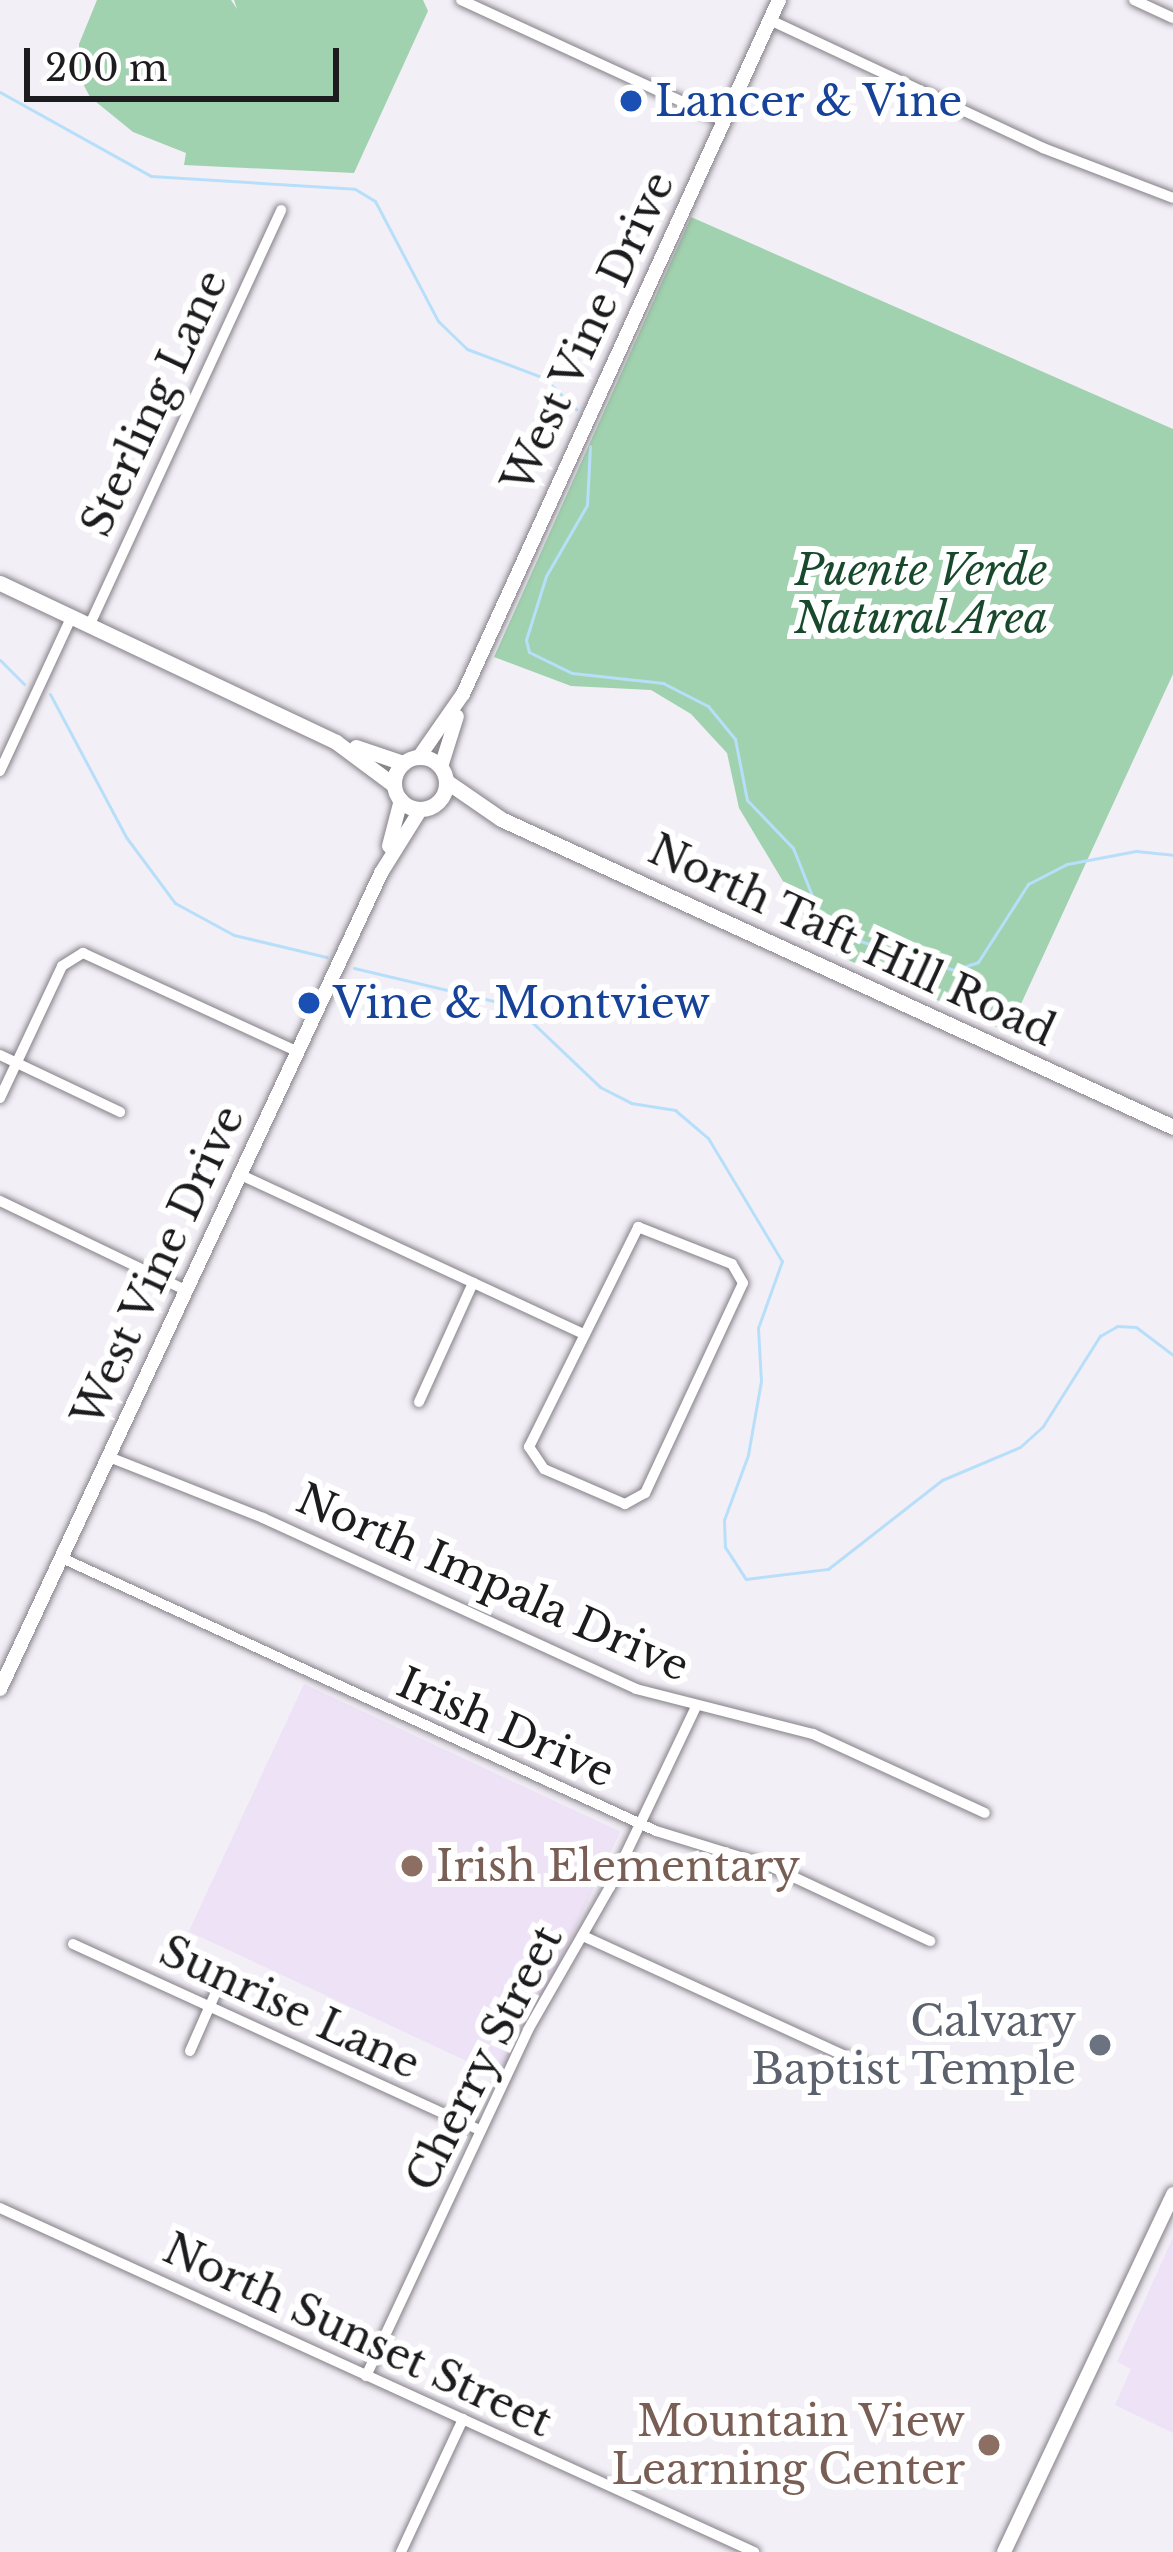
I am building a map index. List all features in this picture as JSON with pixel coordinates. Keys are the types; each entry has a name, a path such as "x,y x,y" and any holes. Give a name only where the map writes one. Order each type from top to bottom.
{"main road":[{"path":"0,583 336,742 411,760 444,774"},
{"path":"336,742 397,792 429,806"},
{"name":"West Vine Drive","path":"397,792 411,760"},
{"name":"West Vine Drive","path":"429,806 444,774"},
{"name":"North Taft Hill Road","path":"444,774 501,819 1173,1127"},
{"name":"North Taft Hill Road","path":"429,806 501,819"}],"street":[{"path":"460,0 724,121"},
{"name":"West Vine Drive","path":"444,774 463,694 779,0"},
{"path":"1134,0 1173,18"},
{"path":"770,20 1043,148 1173,198"},
{"name":"Sterling Lane","path":"90,624 281,210"},
{"path":"0,771 72,616"},
{"name":"West Vine Drive","path":"411,760 463,694"},
{"name":"West Vine Drive","path":"381,873 397,792"},
{"name":"West Vine Drive","path":"0,1689 381,873 429,806"},
{"path":"0,1098 62,966 77,955 93,954 298,1052"},
{"path":"0,1055 120,1112"},
{"path":"241,1175 584,1334"},
{"path":"0,1201 187,1291"},
{"path":"638,1227 742,1272 743,1283 634,1502 613,1501 530,1456 584,1334 638,1227"},
{"path":"418,1402 473,1283"},
{"name":"North Impala Drive","path":"109,1457 263,1518 636,1689 813,1734 985,1813"},
{"name":"Irish Drive","path":"62,1558 642,1824 770,1866 930,1941"},
{"name":"Cherry Street","path":"366,2375 480,2130 642,1824 696,1707"},
{"path":"583,1936 865,2065"},
{"name":"Sunrise Lane","path":"73,1944 480,2130"},
{"path":"190,2051 220,1983"},
{"path":"1004,2552 1173,2194"},
{"name":"North Sunset Street","path":"0,2208 754,2552"},
{"path":"401,2552 463,2420"}],"shaded area":[{"name":"Irish Elementary","path":"304,1684 620,1831 505,2079 189,1931"},
{"path":"1173,2237 1173,2433 1115,2405 1131,2369 1117,2362"}],"green space":[{"path":"97,0 231,0 237,9 234,0 423,0 428,11 354,173 184,165 186,153 133,132 90,97 80,78 79,44"},
{"name":"Puente Verde Natural Area","path":"691,217 1173,429 1173,674 1008,1032 806,941 811,928 739,808 727,753 691,714 651,690 571,686 494,657"}],"waterway":[{"path":"0,92 151,176 355,189 375,201 438,321 467,349 544,378 576,409"},
{"path":"590,446 587,505 546,576 526,640 529,652 572,673 663,683 708,706 735,739 747,800 793,848 819,913 844,936 954,970 978,962 1028,884 1067,864 1136,851 1173,855"},
{"path":"0,660 24,684"},
{"path":"50,694 126,837 175,903 234,935 326,957"},
{"path":"354,968 515,1006 600,1087 631,1103 675,1110 708,1138 782,1261 758,1328 761,1381 748,1455 724,1520 725,1547 746,1579 828,1569 942,1480 1020,1447 1043,1426 1100,1336 1117,1326 1136,1327 1173,1355"}],"place":[{"name":"Lancer & Vine","path":"631,101"},
{"name":"Vine & Montview","path":"309,1003"},
{"name":"Irish Elementary","path":"412,1866"},
{"name":"Calvary Baptist Temple","path":"1100,2045"},
{"name":"Mountain View Learning Center","path":"989,2445"}]}
